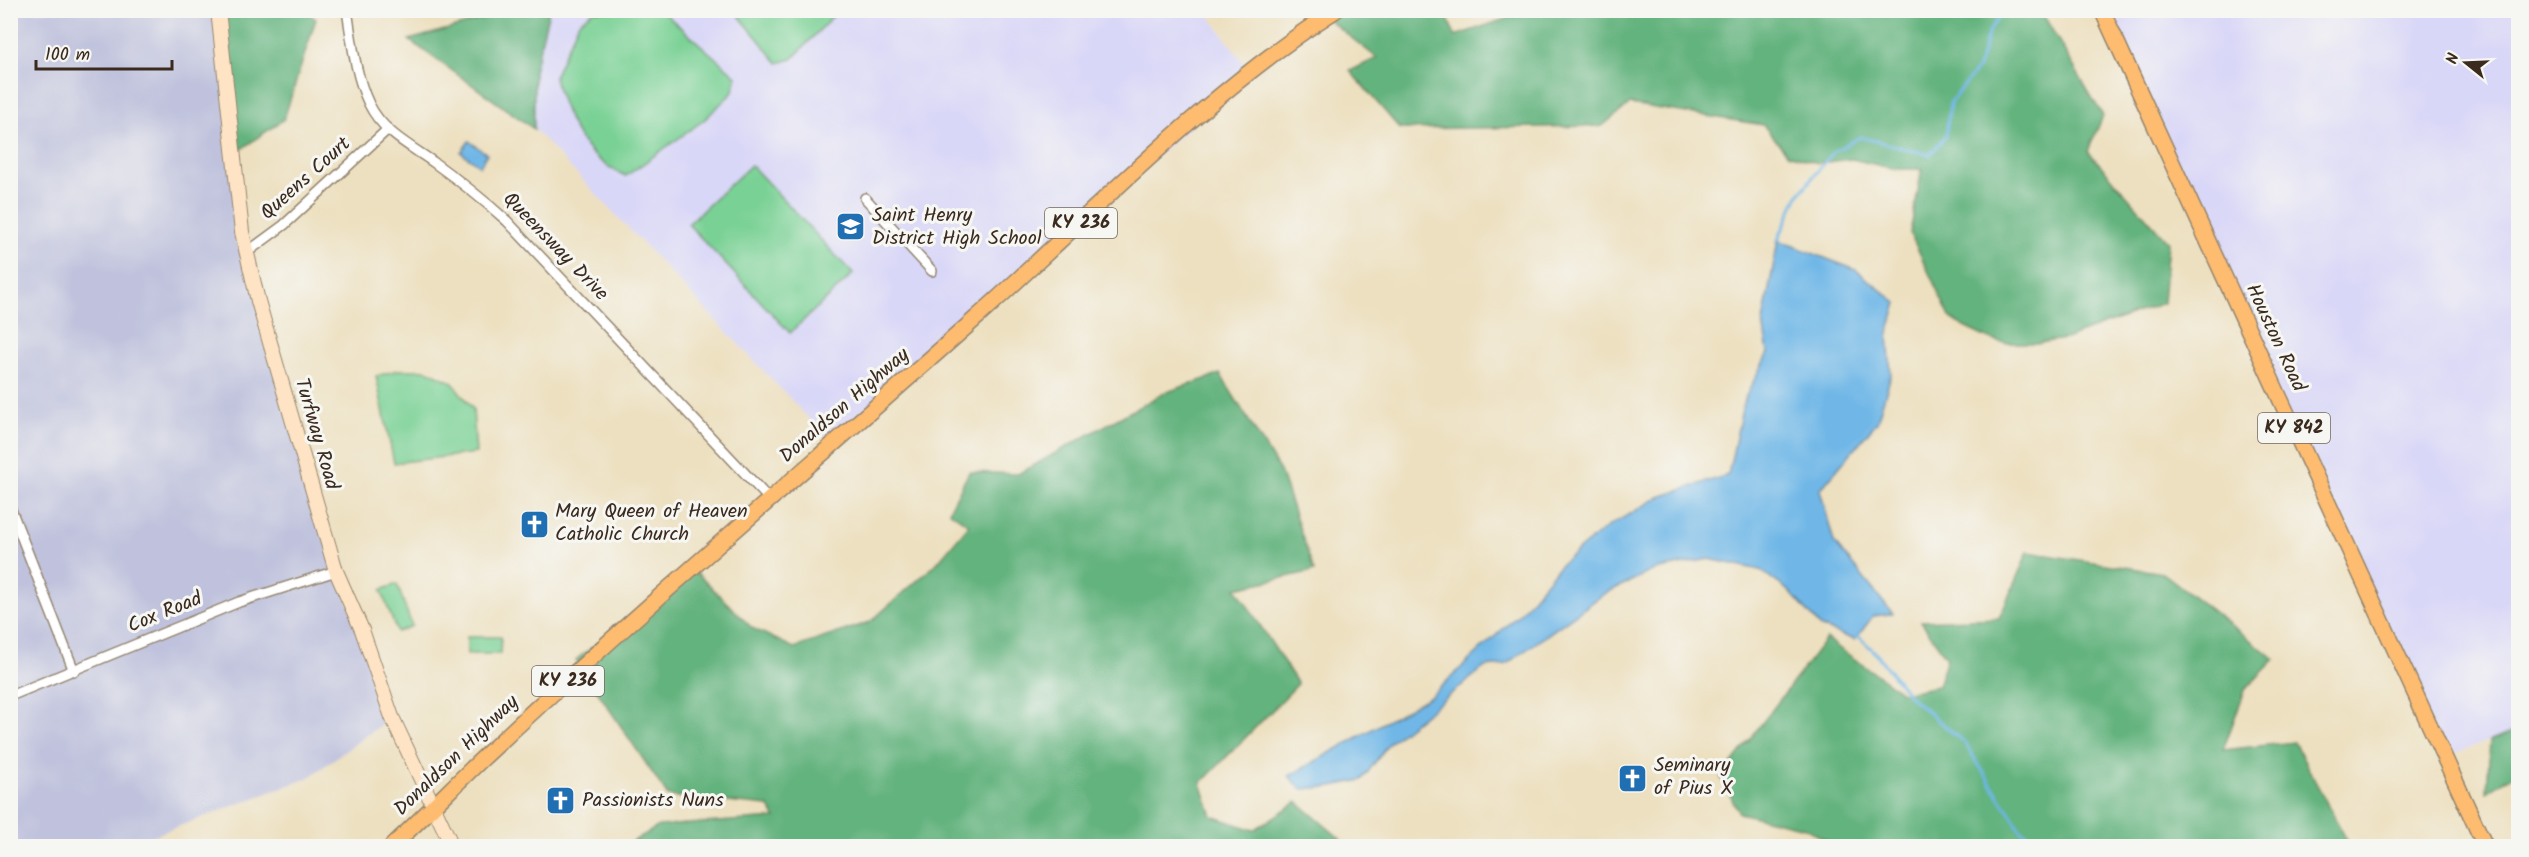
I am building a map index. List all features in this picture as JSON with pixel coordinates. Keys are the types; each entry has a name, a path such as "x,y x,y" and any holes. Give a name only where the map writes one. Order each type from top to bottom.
{"main road":[{"name":"Turfway Road","path":"218,10 246,253 336,572 362,630 392,717 452,846"},
{"name":"Donaldson Highway","path":"392,846 498,744 976,318 1190,123 1251,73 1336,10"},
{"name":"Houston Road","path":"2102,10 2485,846"}],"street":[{"name":"Queensway Drive","path":"347,10 356,66 375,114 388,129 482,198 507,221 770,500"},
{"name":"Queens Court","path":"246,253 284,225 388,129"},
{"path":"865,198 932,271"},
{"path":"10,507 74,671"},
{"name":"Cox Road","path":"10,696 239,602 336,572"}],"shaded area":[{"name":"Saint Henry District High School","path":"512,10 1205,10 1251,73 833,444 534,129 409,40"},
{"path":"2127,10 2518,11 2518,730 2444,757 2107,21"},
{"path":"10,11 218,11 242,232 336,571 392,717 308,778 126,846 11,846"}],"green space":[{"path":"1336,10 1445,11 1455,36 1532,10 2041,11 2103,116 2088,151 2168,242 2163,303 2065,339 2038,343 2006,343 1989,339 1964,327 1950,317 1910,233 1922,169 1895,169 1852,159 1818,163 1788,154 1763,125 1630,104 1602,126 1400,129 1350,71 1377,58 1329,20"},
{"path":"218,11 305,11 316,19 284,119 233,155"},
{"path":"512,11 549,11 534,71 534,129 409,40"},
{"path":"594,11 662,11 736,76 733,92 704,120 626,176 598,159 578,136 564,108 554,77 579,22"},
{"path":"735,11 838,11 792,59 778,63"},
{"path":"751,165 853,274 790,333 688,224"},
{"path":"398,370 427,370 452,382 473,409 476,453 394,463 376,376"},
{"path":"1220,374 1280,471 1314,571 1236,588 1298,684 1201,783 1212,816 1254,830 1297,802 1349,846 625,846 659,826 776,818 768,806 668,796 576,660 692,568 752,628 794,648 870,622 936,564 969,525 949,511 969,472 1018,474 1164,393"},
{"path":"2028,552 2163,573 2275,659 2245,690 2223,750 2294,742 2350,846 1837,846 1805,828 1739,813 1721,777 1826,639 1903,693 1938,686 1947,658 1921,621 1999,618"},
{"path":"397,584 412,626 397,632 381,590"},
{"path":"467,637 501,637 500,654 467,654"},
{"path":"2518,730 2518,771 2487,792 2490,740"}],"water":[{"path":"469,141 487,154 480,166 461,152"},
{"path":"1778,240 1856,270 1897,303 1888,334 1891,375 1877,422 1820,490 1834,542 1893,614 1873,616 1855,640 1821,627 1790,592 1760,570 1709,559 1654,570 1604,594 1505,665 1485,667 1390,742 1362,780 1327,787 1301,789 1289,776 1431,696 1521,612 1561,564 1607,527 1659,497 1728,475 1744,400 1768,353 1763,322"}],"waterway":[{"path":"1778,240 1797,197 1833,152 1860,137 1930,155 1946,135 1950,103 1978,68 1989,31 2004,10"},
{"path":"1858,636 1874,651 1910,697 1964,742 2022,832 2045,846"}],"place":[{"name":"Saint Henry District High School","path":"851,227"},
{"name":"Mary Queen of Heaven Catholic Church","path":"534,524"},
{"name":"Seminary of Pius X","path":"1633,778"},
{"name":"Passionists Nuns","path":"561,801"}]}
